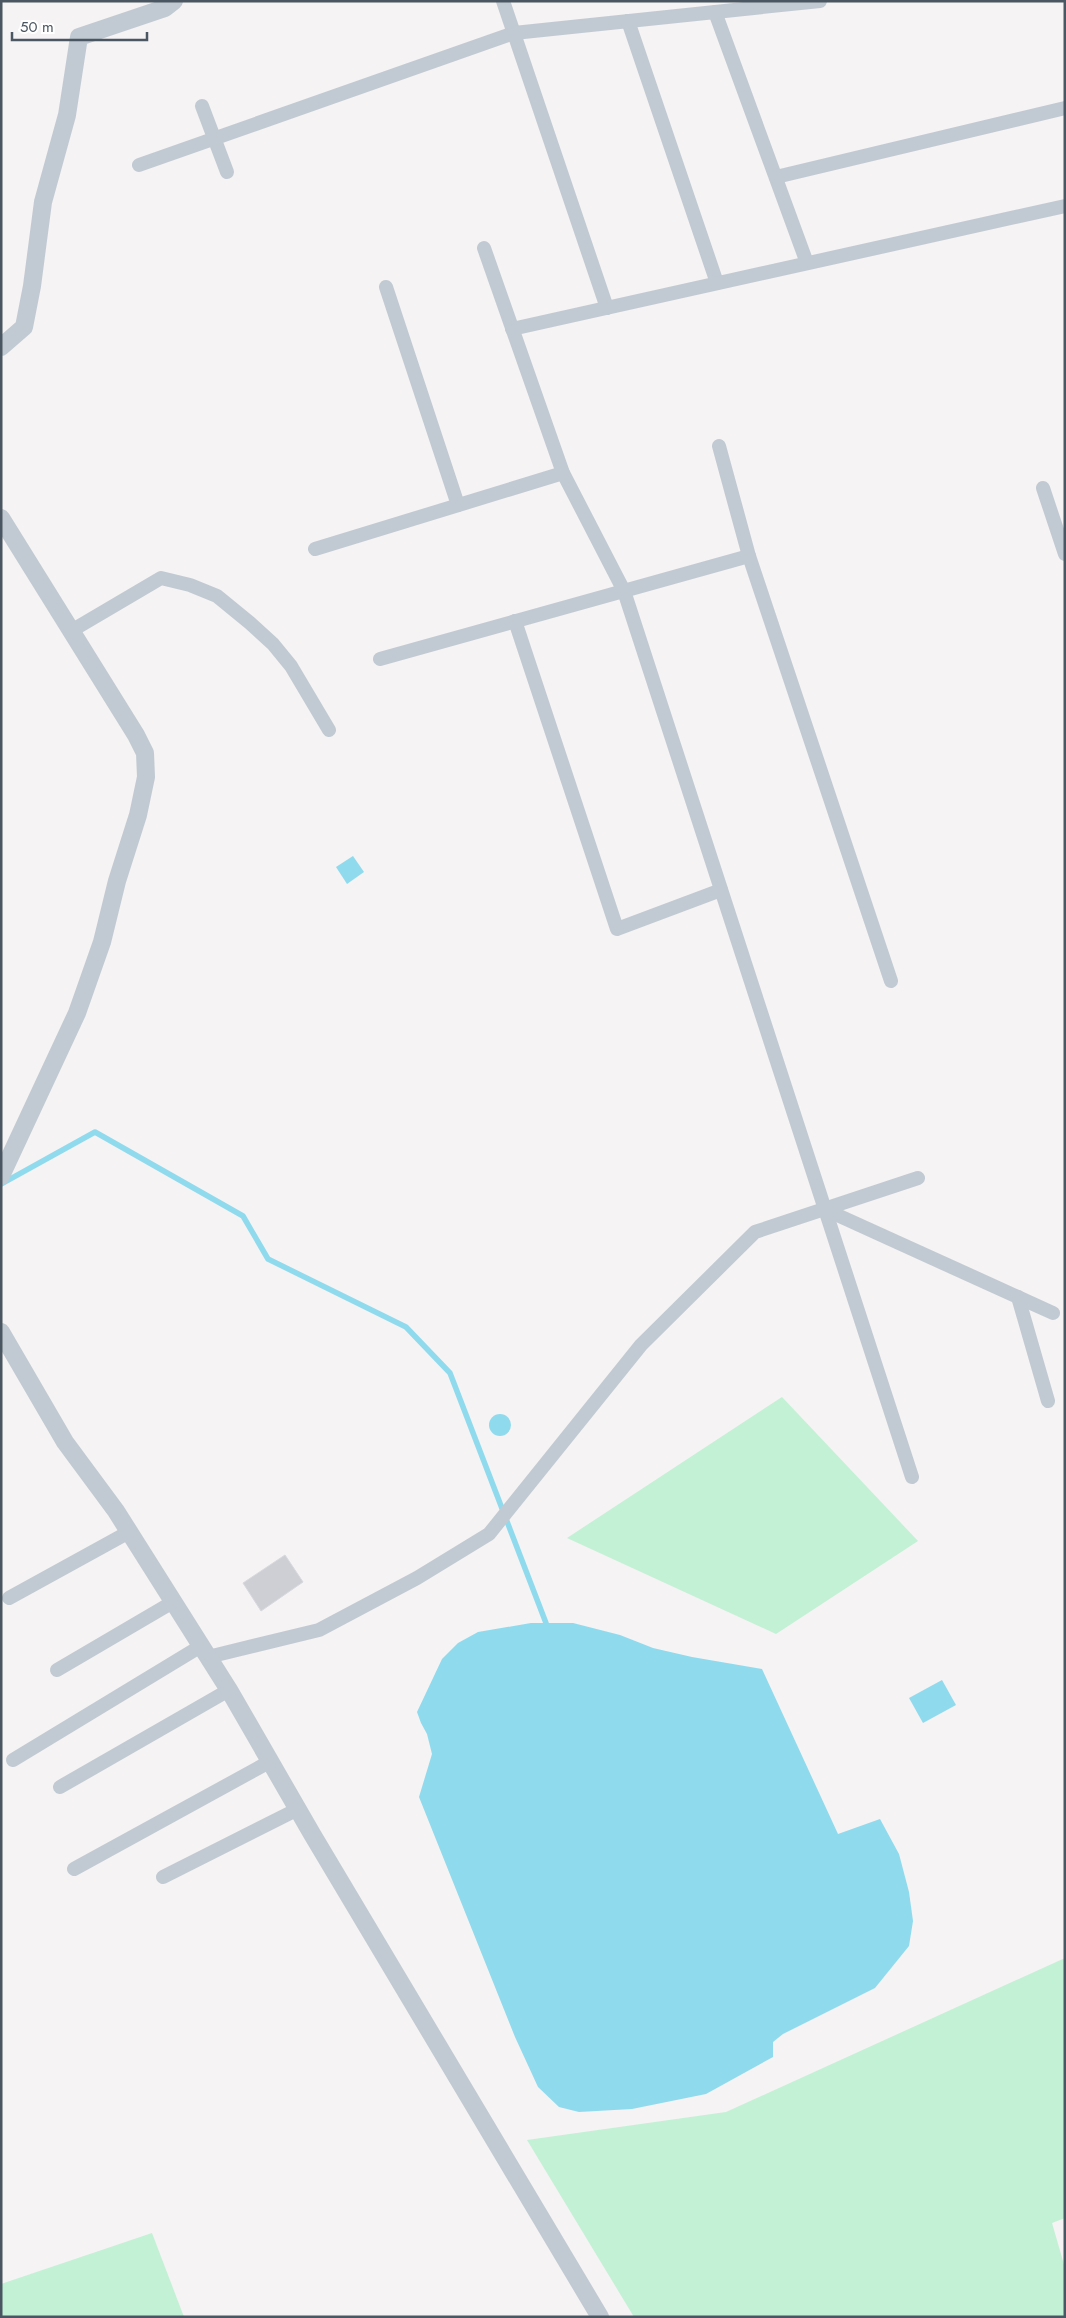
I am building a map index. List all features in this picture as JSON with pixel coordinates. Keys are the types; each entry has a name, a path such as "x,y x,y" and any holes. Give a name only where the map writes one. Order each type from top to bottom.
{"street":[{"path":"1,347 24,327 32,286 43,202 67,115 79,36 164,8 174,1"},
{"path":"503,1 607,308"},
{"path":"139,165 514,33 820,1"},
{"path":"715,12 807,263"},
{"path":"628,21 717,284"},
{"path":"202,106 227,172"},
{"path":"776,176 1065,108"},
{"path":"512,329 1065,206"},
{"path":"484,248 563,474 624,591 912,1477"},
{"path":"386,287 458,505"},
{"path":"719,446 749,556 891,980"},
{"path":"315,549 563,474"},
{"path":"1043,488 1065,554"},
{"path":"1,518 136,735 145,753 146,777 138,815 117,881 102,942 77,1013 1,1176"},
{"path":"380,659 749,556"},
{"path":"71,631 161,578 190,585 217,596 273,644 291,666 330,730"},
{"path":"515,621 617,929 721,890"},
{"path":"13,1760 205,1652 319,1630 416,1578 489,1534 641,1345 755,1232 918,1178"},
{"path":"824,1209 1052,1313"},
{"path":"1018,1297 1048,1401"},
{"path":"1,1332 65,1442 129,1532 229,1690 600,2317"},
{"path":"9,1598 129,1532"},
{"path":"57,1670 173,1602"},
{"path":"60,1786 229,1690"},
{"path":"74,1869 271,1761"},
{"path":"163,1876 298,1809"}],"green space":[{"path":"782,1397 918,1541 776,1634 567,1538"},
{"path":"1065,1958 1065,2218 1052,2223 1065,2268 1065,2317 634,2317 527,2140 726,2112"},
{"path":"152,2233 184,2317 1,2317 1,2284"}],"water":[{"path":"353,856 364,872 347,884 336,867"},
{"path":"500,1414 508,1417 511,1425 508,1433 500,1436 492,1433 489,1425 492,1417"},
{"path":"531,1623 573,1623 620,1635 653,1648 762,1669 838,1834 880,1819 899,1854 909,1892 913,1921 909,1946 875,1988 783,2034 773,2042 773,2057 706,2094 632,2109 579,2112 559,2107 538,2087 515,2037 419,1797 432,1754 427,1734 417,1712 442,1659 458,1643 478,1632"},
{"path":"942,1680 956,1705 923,1723 909,1698"}],"building":[{"path":"285,1555 303,1582 261,1611 243,1583"}],"waterway":[{"path":"1,1184 95,1132 243,1216 268,1259 406,1327 450,1373 546,1623"}]}
